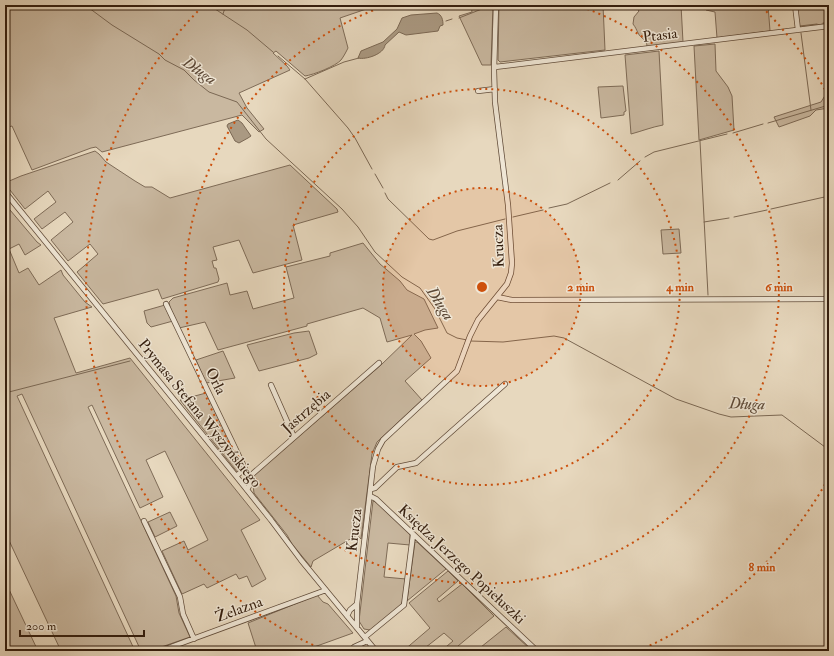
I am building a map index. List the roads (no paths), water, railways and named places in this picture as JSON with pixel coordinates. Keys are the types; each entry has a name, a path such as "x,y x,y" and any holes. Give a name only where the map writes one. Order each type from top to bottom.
{"street":[{"name":"Krucza","path":"357,628 357,604 374,461 381,442 452,377 459,366 470,336 478,320 510,277 512,263 508,204 495,102 496,5"},
{"path":"795,5 798,30"},
{"name":"Ptasia","path":"495,67 829,26"},
{"path":"478,91 495,89"},
{"name":"Prymasa Stefana Wyszyńskiego","path":"5,192 248,490 301,560 376,651"},
{"path":"497,296 512,300 829,299"},
{"name":"Orla","path":"166,304 249,477"},
{"name":"Jastrzębia","path":"249,477 379,363"},
{"path":"270,384 294,437"},
{"path":"371,489 375,488 397,466 416,463 505,384"},
{"path":"236,476 245,469"},
{"path":"248,490 250,484 249,477"},
{"name":"Księdza Jerzego Popiełuszki","path":"370,496 376,499 537,651"},
{"path":"144,521 180,597 183,614 194,639"},
{"path":"350,651 366,639 404,604 413,535"},
{"name":"Żelazna","path":"160,651 326,590"},
{"path":"347,616 350,610 357,604"},
{"path":"347,616 352,615 357,611"}],"waterway":[{"name":"Długa","path":"85,5 112,25 159,54 165,60 184,70 209,92 237,102 266,139 342,209 358,227 375,252 402,277 420,288 435,309 447,333 457,338 467,340"},
{"path":"209,5 247,30 273,52"},
{"path":"223,14 226,5"},
{"path":"459,18 492,5"},
{"path":"446,21 452,19"},
{"path":"823,23 829,22"},
{"path":"800,26 817,24"},
{"path":"801,33 811,110"},
{"path":"278,56 305,79 348,128 372,169"},
{"path":"305,79 344,62 359,58"},
{"path":"768,123 829,105"},
{"path":"733,133 763,124"},
{"path":"645,157 654,152 727,134"},
{"path":"700,141 708,295"},
{"path":"618,180 640,161"},
{"path":"375,174 383,188"},
{"path":"549,208 567,204 610,183"},
{"path":"385,193 388,199 429,239 433,240 457,231 505,219"},
{"path":"771,209 829,196"},
{"path":"513,217 543,210"},
{"path":"734,217 767,210"},
{"path":"704,222 729,218"},
{"name":"Długa","path":"470,341 503,342 554,336 564,338 676,399 731,417 782,415 829,450"},
{"path":"5,393 130,361"}]}
